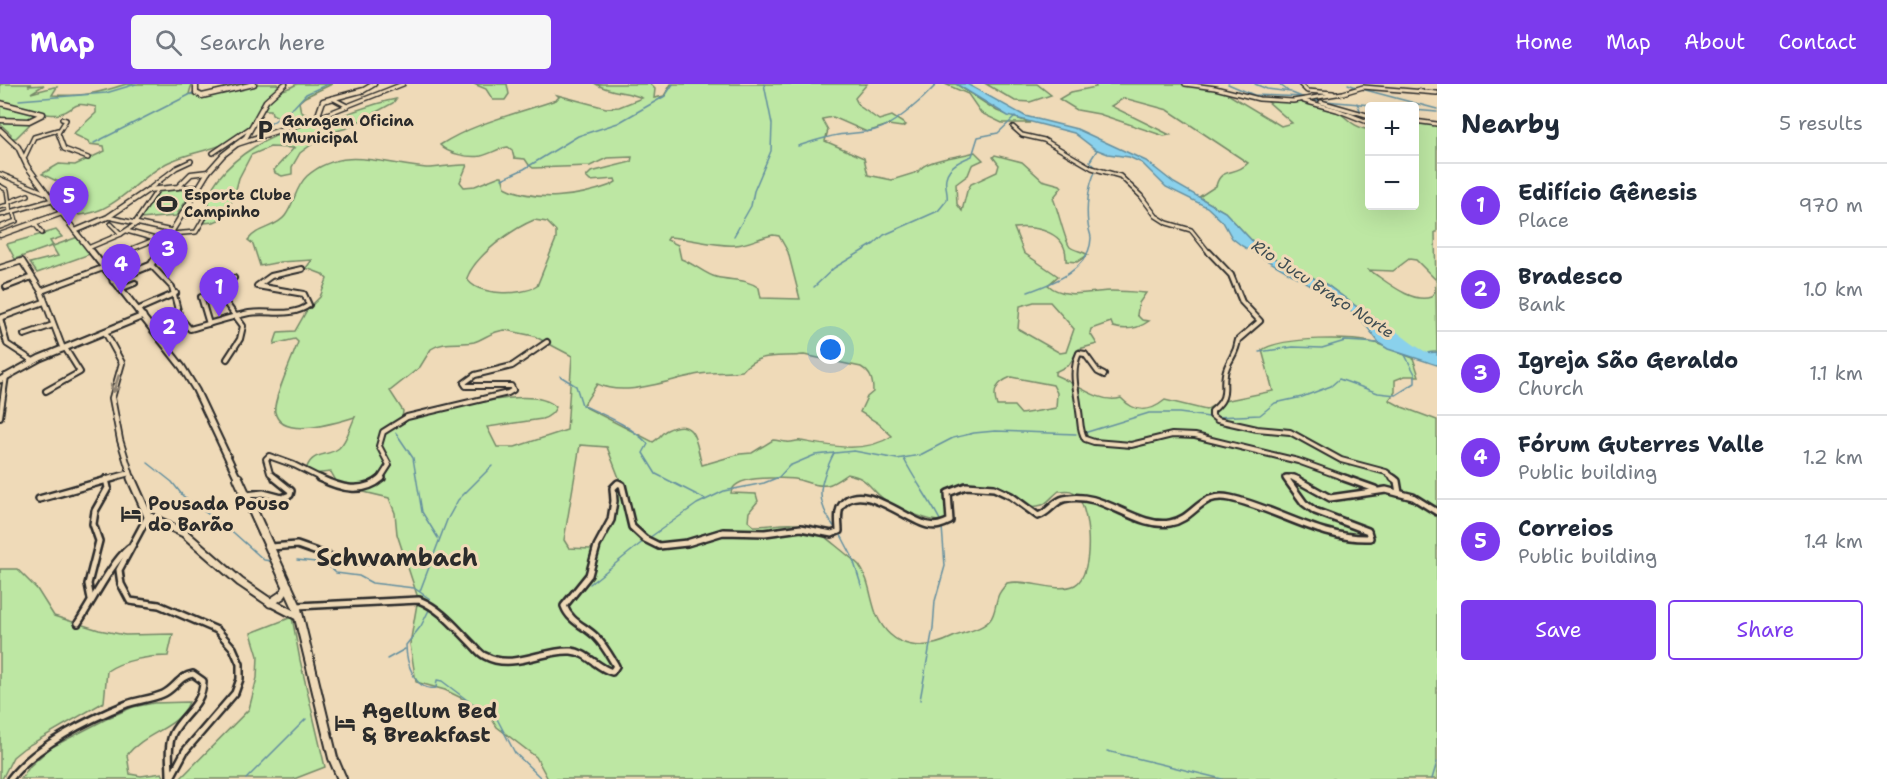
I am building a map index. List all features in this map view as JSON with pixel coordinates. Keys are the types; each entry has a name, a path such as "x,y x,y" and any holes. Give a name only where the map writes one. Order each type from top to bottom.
{"main road":[{"path":"196,84 196,93 202,96 254,84"},
{"path":"113,281 151,265 208,172 223,155 246,136 255,124 266,101 285,84"},
{"path":"208,172 190,174 180,187 148,190 108,217 75,231 163,342 196,390 297,606 333,758 342,779"},
{"path":"0,380 33,361 143,316"}],"street":[{"path":"317,118 321,103 375,84"},
{"path":"237,144 317,118 403,84"},
{"path":"1185,84 1215,88 1259,99 1302,100 1337,106 1365,114"},
{"path":"1300,84 1310,91 1336,94"},
{"path":"1302,100 1363,87 1437,93"},
{"path":"356,92 368,98"},
{"path":"332,98 347,106"},
{"path":"1302,100 1365,121"},
{"path":"0,104 43,114 39,119 30,122 0,120"},
{"path":"24,158 32,138 58,130 66,120 62,119"},
{"path":"1419,122 1437,124"},
{"path":"213,153 235,140 255,124"},
{"path":"1013,128 1022,135 1044,140 1066,155 1092,168 1120,176 1141,196 1156,216 1167,223 1191,230 1214,259 1231,275 1242,303 1260,321 1238,340 1235,355 1227,367 1228,388 1225,398 1220,406 1212,411 1212,416 1217,420 1257,429 1290,432 1354,466 1383,470 1397,481 1399,493"},
{"path":"0,130 24,158 46,194 75,231"},
{"path":"58,130 65,150 88,158"},
{"path":"0,137 7,136"},
{"path":"148,190 176,168 191,161"},
{"path":"0,174 46,194"},
{"path":"0,186 6,189 16,221 0,226"},
{"path":"180,187 199,187"},
{"path":"88,248 127,231 136,223 158,189"},
{"path":"0,207 28,195"},
{"path":"0,215 52,200"},
{"path":"0,235 62,213"},
{"path":"108,217 171,232 196,232 206,215 182,216"},
{"path":"34,223 42,233"},
{"path":"111,224 121,234"},
{"path":"127,231 165,242"},
{"path":"134,248 155,239"},
{"path":"0,268 22,261 41,291 64,348 80,372 46,391"},
{"path":"151,265 176,293 178,314 185,326 192,329 255,312 297,312 305,308 309,301 301,292 256,286 270,276 302,269"},
{"path":"41,291 103,268"},
{"path":"6,287 32,277"},
{"path":"227,359 243,326 224,304 221,293 234,278"},
{"path":"120,289 135,283"},
{"path":"137,310 176,293"},
{"path":"201,297 209,324"},
{"path":"33,361 7,344 0,318 44,302"},
{"path":"24,335 53,325"},
{"path":"105,332 122,363 112,400 115,419 130,473 148,516 186,534 233,578 270,603 301,618"},
{"path":"246,495 263,493 282,498 290,495 291,491 268,470 266,459 270,456 329,483 354,488 371,485 382,478 389,465 379,446 383,432 407,417 512,391 512,387 507,385 466,386 464,383 481,372 512,366 536,346 547,342"},
{"path":"0,347 7,344"},
{"path":"1104,375 1098,372 1085,354 1079,353 1075,358 1075,382 1082,416 1079,429 1084,439 1105,444 1131,445 1172,435 1195,436 1298,461 1376,490 1399,493 1424,503 1437,512"},
{"path":"0,417 6,376"},
{"path":"39,499 130,473"},
{"path":"297,606 419,600 434,606 484,656 491,659 520,659 572,651 588,657 610,672 615,670 616,666 594,635 564,609 567,599 587,579 597,546 611,520 615,501 613,488 618,483 622,485 632,527 645,539 659,546 687,543 723,532 765,533 801,528 834,534 839,531 839,510 846,501 855,497 877,499 927,525 944,525 950,521 948,493 972,485 982,485 1004,492 1038,516 1044,515 1063,498 1071,498 1100,502 1153,523 1170,523 1180,519 1203,500 1225,497 1293,517 1326,531 1362,540 1370,538 1368,531 1315,511 1304,503 1286,478 1291,476 1298,478 1316,493 1327,498 1336,499 1376,490"},
{"path":"91,599 88,584 99,541 93,524 94,511 108,488 106,479"},
{"path":"148,516 121,564 119,576 130,601 159,605 217,630 239,660 239,680 234,697 188,747 170,779"},
{"path":"271,548 297,545 342,559 369,561"},
{"path":"78,623 91,599 108,577 118,557 129,548"},
{"path":"270,603 285,593 288,585"},
{"path":"10,779 18,767 49,746 128,704 165,693 181,678 194,674 203,681 204,689 191,712 173,733 170,745 170,779"}],"green space":[{"path":"0,84 44,85 31,93 57,87 52,95 89,94 126,84 192,84 189,94 196,95 248,84 277,84 280,88 268,99 251,126 236,138 217,147 169,162 116,201 92,213 79,215 72,206 67,186 42,174 59,164 75,165 105,151 104,146 89,144 88,141 73,134 96,113 96,107 82,104 57,115 35,112 29,125 16,138 10,138 11,134 0,124"},
{"path":"297,84 332,84 299,102 301,112 307,115 280,118 272,114 271,110 264,110 275,94"},
{"path":"474,84 507,84 509,94 505,100 493,100 486,89"},
{"path":"596,84 650,84 655,89 654,98 664,96 671,84 867,84 855,98 859,106 879,120 892,116 906,125 902,127 888,125 867,132 833,117 822,119 828,130 825,141 864,158 868,175 892,180 918,172 927,164 935,161 975,152 983,160 972,165 968,175 956,184 957,204 962,211 971,184 997,172 999,165 993,157 995,155 1022,162 1042,180 1060,185 1062,187 1053,198 1066,239 1070,247 1088,255 1077,262 1066,261 1062,243 1056,237 1032,228 1014,228 1024,253 1058,276 1048,285 1055,290 1078,294 1112,291 1146,293 1139,303 1137,315 1142,320 1149,321 1132,328 1113,327 1111,322 1091,329 1090,333 1097,344 1079,349 1069,365 1055,372 1055,375 1096,396 1121,398 1126,403 1142,410 1165,400 1206,410 1219,402 1273,391 1262,350 1285,342 1301,340 1367,341 1413,358 1419,376 1405,376 1395,380 1395,392 1389,400 1437,420 1437,779 548,779 536,757 497,727 486,710 445,690 416,682 410,644 418,598 397,534 395,513 389,498 339,486 331,472 311,474 307,467 317,456 335,451 342,445 355,417 298,428 279,421 275,412 280,388 298,342 295,339 274,344 278,332 295,331 307,310 320,297 327,279 322,274 306,268 312,260 260,266 253,244 248,240 256,232 277,223 285,216 307,176 321,166 335,161 365,159 426,168 467,165 460,182 464,187 475,186 502,176 505,187 517,192 544,197 585,193 611,185 616,182 615,179 590,181 586,177 591,172 631,162 632,157 607,158 590,166 533,168 525,159 514,158 512,150 508,147 481,156 471,156 453,153 440,145 482,125 556,100 559,97 557,95 606,108 619,107 642,98","holes":["534,220 547,222 556,231 556,239 537,286 511,293 489,291 471,284 467,278 478,261 495,244","779,236 788,252 800,299 761,298 759,288 754,285 712,276 681,259 678,245 667,240 669,237 728,245 741,244 764,237","1034,302 1050,302 1074,329 1066,352 1060,353 1018,329 1020,306","505,330 534,336 572,356 567,430 515,447 497,447 487,427 542,419 554,412 556,407 544,400 526,397 482,402 402,419 403,411 390,391 420,367 431,349 447,344 474,342","804,355 861,367 871,377 873,392 867,397 860,412 878,423 892,436 882,442 859,447 773,440 752,453 740,454 702,465 694,436 685,427 677,426 667,430 653,442 585,407 584,404 597,384 621,389 648,386 700,374 742,371 755,360","1011,377 1053,385 1057,393 1056,408 1021,414 1014,406 997,406 995,392 1002,382","580,445 607,447 621,483 613,487 613,514 598,545 591,549 569,548 564,540","847,474 855,476 891,503 915,515 941,521 947,521 944,497 948,491 955,489 976,487 996,490 1030,506 1044,504 1059,491 1071,491 1079,498 1087,523 1086,568 1081,579 1075,585 1067,587 1050,587 1023,582 1007,583 999,594 990,620 982,626 942,642 920,646 900,641 883,627 877,616 865,577 856,562 813,528 792,524 754,526 748,521 749,512 758,501 756,494 731,493 740,483 758,478 795,479 815,485 832,483"]},
{"path":"945,84 956,84 997,111 1030,123 1002,123 981,113 968,94"},
{"path":"986,84 1037,84 1051,95 1030,102 1015,101"},
{"path":"1095,84 1193,84 1221,90 1281,126 1292,123 1266,100 1309,102 1333,109 1353,124 1365,129 1365,210 1419,210 1419,122 1437,124 1436,280 1416,260 1409,259 1393,271 1369,270 1398,290 1415,297 1431,297 1435,291 1436,282 1437,352 1425,353 1399,339 1327,285 1274,258 1256,245 1225,212 1199,197 1216,186 1221,176 1238,170 1248,163 1168,110 1124,98 1111,106 1170,135 1164,136 1099,114 1077,110 1059,99 1071,92 1096,87"},
{"path":"396,99 393,103 347,128 326,134 300,153 292,167 292,174 282,176 274,170 294,148 270,147 251,155 223,218 203,223 215,209 210,208 209,200 210,192 216,182 226,169 254,147 298,127"},
{"name":"Esporte Clube Campinho","path":"194,189 176,216 139,219 159,191"},
{"path":"56,230 62,237 50,241 53,246 78,237 90,254 37,273 30,263 58,256 52,246 15,259 7,244"},
{"path":"0,569 17,569 37,589 54,616 99,630 125,635 173,634 168,656 136,659 107,671 104,702 24,748 13,757 2,779 0,779"},
{"path":"292,617 325,767 294,779 180,779 249,709 257,678 258,656 251,633"},
{"path":"189,702 178,718 143,740 127,755 130,774 141,776 162,773 165,779 21,779 30,766 50,748 110,717 133,707 154,703"}],"water":[{"path":"956,84 967,84 1025,116 1077,129 1146,161 1174,183 1225,212 1256,245 1274,258 1327,285 1412,347 1425,353 1437,352 1437,365 1388,349 1380,344 1361,319 1333,298 1242,246 1232,238 1223,222 1207,207 1166,187 1142,163 1129,157 1108,154 1095,149 1074,133 1008,116"}],"waterway":[{"path":"19,100 106,93 136,84"},
{"path":"270,124 294,107 306,94 328,84"},
{"path":"502,179 524,169 578,136 618,123 665,96 673,84"},
{"path":"734,236 751,206 754,191 771,151 772,124 764,84"},
{"path":"798,146 833,136 883,127 908,111 937,84"},
{"path":"1228,84 1254,95 1302,97"},
{"path":"1255,84 1267,89 1291,92"},
{"path":"1279,84 1288,91"},
{"path":"1348,84 1356,87"},
{"path":"1362,89 1437,109"},
{"path":"94,143 193,93"},
{"path":"1292,93 1302,97"},
{"path":"1313,100 1357,104"},
{"path":"1357,104 1365,104"},
{"path":"1357,104 1361,112"},
{"path":"1419,110 1437,112"},
{"path":"814,287 834,268 874,244 884,235 938,211 947,200 946,180 949,170 957,163 972,156 978,137 998,133 1015,117"},
{"path":"1096,168 1090,161 1097,150"},
{"path":"1028,292 1068,274 1084,259 1091,238 1087,217 1088,197 1096,170"},
{"name":"Rio Jucu Braço Norte","path":"1370,320 1419,353 1437,360"},
{"path":"1259,352 1293,347 1322,348 1345,341 1379,343"},
{"path":"1215,417 1260,415 1275,403 1302,397 1331,386 1339,379 1378,393 1396,395 1415,383 1415,374 1405,355"},
{"path":"560,376 576,386 582,405 626,426 648,444 643,453 656,474 705,499"},
{"path":"1084,433 1149,413 1179,413 1209,417"},
{"path":"834,453 854,451 897,459 920,455 953,438 974,433 995,431 1076,434"},
{"path":"396,433 413,458 422,512 438,538"},
{"path":"649,538 697,504 724,491 764,483 779,477 789,466 815,455 834,453"},
{"path":"834,453 825,473 821,491 824,509 835,528"},
{"path":"904,459 941,522"},
{"path":"148,463 172,482 183,496 234,533 264,560 271,561"},
{"path":"420,591 447,520 458,500 492,466"},
{"path":"920,700 933,628 935,601 945,566 942,527"},
{"path":"841,535 852,556 862,588"},
{"path":"590,584 645,540"},
{"path":"297,560 325,563 336,573 359,576 372,583 414,588 430,599"},
{"path":"430,608 421,626 406,645 413,674 422,685 428,688 436,688 437,680 442,681 475,706 495,715 515,753 542,779"},
{"path":"387,659 405,649"},
{"path":"246,779 306,719"},
{"path":"1107,751 1222,779"},
{"path":"1432,779 1437,762"}],"place":[{"name":"Garagem Oficina Municipal","path":"265,130"},
{"name":"Esporte Clube Campinho","path":"167,204"},
{"name":"Correios","path":"69,226"},
{"name":"Igreja São Geraldo","path":"168,279"},
{"name":"Fórum Guterres Valle","path":"121,294"},
{"name":"Edifício Gênesis","path":"219,317"},
{"name":"Bradesco","path":"169,357"},
{"name":"Pousada Pouso do Barão","path":"131,514"},
{"name":"Agellum Bed & Breakfast","path":"345,723"}],"district":[{"name":"Schwambach","path":"397,558"}]}
